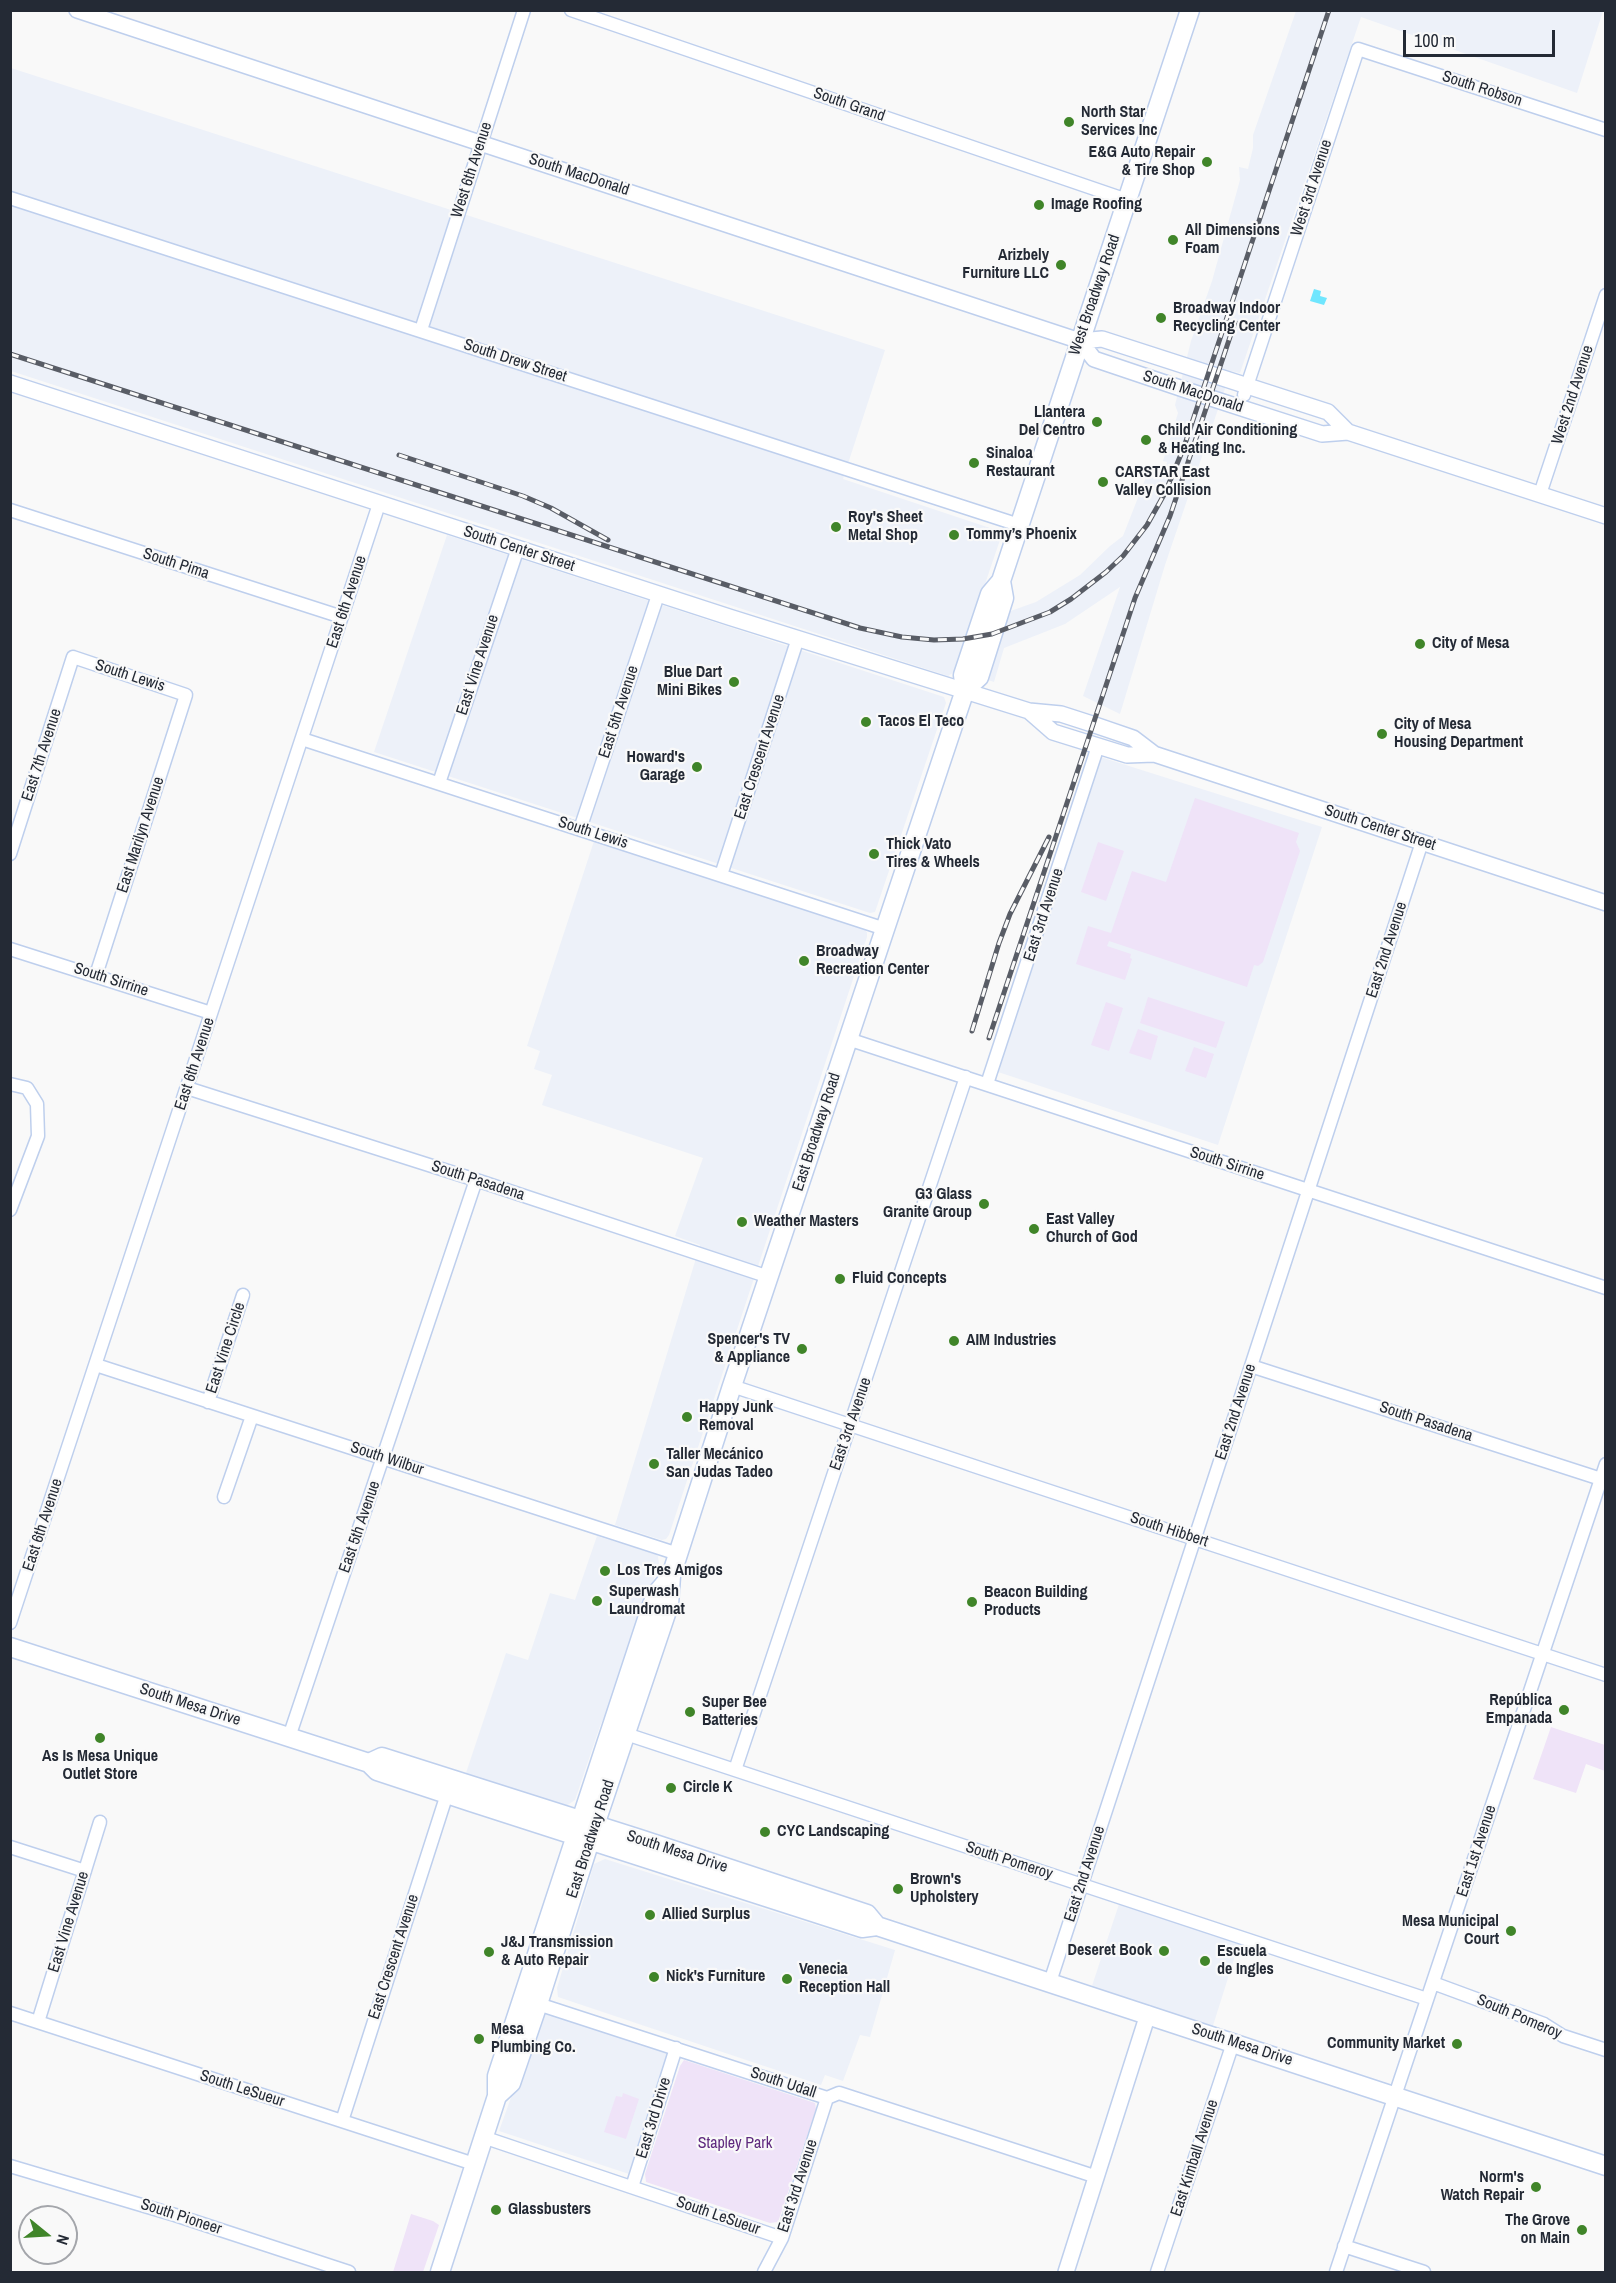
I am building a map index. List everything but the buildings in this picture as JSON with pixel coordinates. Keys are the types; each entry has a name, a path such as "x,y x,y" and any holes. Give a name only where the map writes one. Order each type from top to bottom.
{"main road":[{"name":"West Broadway Road","path":"965,690 979,677 1004,598 1001,581 1190,10"},
{"name":"East Broadway Road","path":"440,2272 497,2096 497,2076 585,1831 626,1734 669,1605 671,1576 732,1386 965,690"},
{"name":"East Broadway Road","path":"497,2096 511,2083 538,2004 585,1831 656,1594 671,1576"},
{"name":"South Mesa Drive","path":"10,1647 369,1762 377,1771 447,1794 585,1831"},
{"name":"South Mesa Drive","path":"369,1762 382,1757 862,1928 877,1926 1605,2166"}],"street":[{"name":"South MacDonald","path":"77,10 1080,341 1102,339 1245,391 1328,412 1348,432"},
{"name":"West 6th Avenue","path":"421,330 524,10"},
{"name":"South Grand","path":"571,10 1127,200"},
{"name":"South Robson","path":"1358,49 1605,130"},
{"name":"West 3rd Avenue","path":"1245,391 1358,49"},
{"name":"South Drew Street","path":"10,198 1019,525"},
{"name":"West 2nd Avenue","path":"1540,494 1605,295"},
{"name":"South MacDonald","path":"1080,341 1094,359 1186,390 1322,434 1348,432 1605,516"},
{"name":"South Center Street","path":"10,383 658,595 1029,711 1061,714 1092,724 1132,738 1154,754 1605,903"},
{"name":"East 6th Avenue","path":"10,1623 379,504"},
{"name":"South Pima","path":"10,510 342,617"},
{"name":"East Vine Avenue","path":"439,783 518,548"},
{"name":"East 5th Avenue","path":"580,829 658,595"},
{"name":"East Crescent Avenue","path":"721,875 798,638"},
{"name":"South Lewis","path":"74,657 186,695"},
{"name":"East 7th Avenue","path":"10,854 74,657"},
{"name":"East Marilyn Avenue","path":"96,975 186,695"},
{"name":"South Center Street","path":"1029,711 1053,732 1127,755 1154,754"},
{"name":"South Lewis","path":"302,739 885,929"},
{"name":"East 3rd Avenue","path":"987,1084 1098,746"},
{"name":"East 2nd Avenue","path":"1050,1982 1422,842"},
{"name":"South Sirrine","path":"10,949 212,1013"},
{"name":"South Sirrine","path":"848,1039 1605,1288"},
{"name":"East 3rd Avenue","path":"735,1770 966,1077"},
{"path":"10,1084 27,1088 37,1104 38,1136 10,1210"},
{"name":"South Pasadena","path":"187,1088 769,1277"},
{"name":"East 5th Avenue","path":"289,1737 476,1180"},
{"name":"East Vine Circle","path":"208,1402 243,1295"},
{"name":"South Wilbur","path":"96,1365 678,1554"},
{"name":"South Pasadena","path":"1251,1366 1601,1479"},
{"name":"South Hibbert","path":"732,1386 1605,1675"},
{"path":"224,1497 252,1416"},
{"name":"East 1st Avenue","path":"1336,2272 1605,1464"},
{"name":"South Pomeroy","path":"626,1734 1427,1999"},
{"name":"East Crescent Avenue","path":"342,2121 447,1794"},
{"name":"East Vine Avenue","path":"38,2022 100,1822"},
{"path":"10,1847 85,1871"},
{"name":"South Pomeroy","path":"1433,1983 1544,2024 1563,2036 1605,2050"},
{"name":"South Udall","path":"538,2004 827,2098 839,2093 1096,2177"},
{"name":"South LeSueur","path":"10,2013 474,2164"},
{"path":"1066,2272 1148,2014"},
{"name":"East Kimball Avenue","path":"1157,2272 1233,2043"},
{"name":"East 3rd Drive","path":"633,2187 676,2048"},
{"name":"East 3rd Avenue","path":"764,2272 782,2238 827,2098"},
{"name":"South LeSueur","path":"483,2137 782,2238"},
{"name":"South Pioneer","path":"10,2166 175,2215 349,2272"},
{"path":"1344,2246 1424,2272"}],"shaded area":[{"path":"1296,11 1603,11 1577,93 1361,17 1240,373 1231,371 1165,565 1120,714 1083,696 1120,587 1065,624 1004,648 994,682 957,670 948,676 11,371 11,68 885,350 843,479 996,530 1000,534 1000,540 973,619 988,619 1036,602 1080,575 1123,536 1148,472 1162,476 1167,462 1163,461 1178,413 1175,405 1191,341 1212,281 1240,180 1239,167 1248,169 1253,148 1253,135"},
{"path":"447,535 944,697 946,703 875,912 870,913 374,752"},
{"path":"1091,754 1322,827 1218,1145 986,1068"},
{"path":"594,841 864,929 867,932 669,1535 662,1540 615,1525 700,1245 675,1236 703,1158 542,1105 552,1075 534,1069 540,1051 527,1046"},
{"path":"597,1536 655,1554 658,1556 659,1564 616,1692 600,1726 575,1800 566,1806 465,1776 506,1653 528,1660 550,1593 575,1600"},
{"path":"605,1859 895,1950 870,2037 860,2035 843,2081 825,2075 821,2085 558,1997 557,1988 594,1864"},
{"path":"1121,1898 1241,1937 1210,2035 1089,1995"},
{"path":"542,2011 669,2053 629,2174 499,2131"}],"green space":[{"path":"1195,798 1299,833 1296,842 1300,851 1263,962 1258,966 1254,965 1247,987 1109,941 1107,946 1131,954 1132,959 1125,980 1076,964 1088,926 1111,933 1132,871 1166,882"},
{"path":"1098,842 1124,851 1106,901 1081,892"},
{"path":"1148,997 1225,1022 1216,1048 1140,1023"},
{"path":"1106,1002 1123,1008 1109,1051 1091,1045"},
{"path":"1138,1029 1158,1036 1151,1060 1129,1053"},
{"path":"1194,1047 1214,1054 1206,1078 1185,1071"},
{"path":"1551,1727 1605,1745 1605,1771 1586,1764 1576,1793 1533,1779"},
{"name":"Stapley Park","path":"684,2060 815,2103 816,2109 778,2222 770,2223 646,2182 645,2174 680,2066"},
{"path":"623,2093 639,2099 626,2139 604,2132 616,2096 622,2097"},
{"path":"411,2214 439,2225 423,2272 393,2272"}],"water":[{"path":"1314,289 1321,291 1320,296 1327,298 1324,305 1310,301"}],"railway":[{"path":"10,354 860,628 902,637 934,640 963,639 992,634 1050,612 1106,572 1123,556 1147,525 1165,493 1184,447 1329,10"},
{"path":"989,1038 1135,598 1170,516 1235,322"},
{"path":"399,455 523,496 551,508 608,540"},
{"path":"972,1031 1010,914 1049,837"}],"place":[{"name":"North Star Services Inc","path":"1069,122"},
{"name":"E&G Auto Repair & Tire Shop","path":"1207,162"},
{"name":"Image Roofing","path":"1039,205"},
{"name":"All Dimensions Foam","path":"1173,240"},
{"name":"Arizbely Furniture LLC","path":"1061,265"},
{"name":"Broadway Indoor Recycling Center","path":"1161,318"},
{"name":"Llantera Del Centro","path":"1097,422"},
{"name":"Child Air Conditioning & Heating Inc.","path":"1146,440"},
{"name":"Sinaloa Restaurant","path":"974,463"},
{"name":"CARSTAR East Valley Collision","path":"1103,482"},
{"name":"Roy's Sheet Metal Shop","path":"836,527"},
{"name":"Tommy’s Phoenix","path":"954,535"},
{"name":"City of Mesa","path":"1420,644"},
{"name":"Blue Dart Mini Bikes","path":"734,682"},
{"name":"Tacos El Teco","path":"866,722"},
{"name":"City of Mesa Housing Department","path":"1382,734"},
{"name":"Howard's Garage","path":"697,767"},
{"name":"Thick Vato Tires & Wheels","path":"874,854"},
{"name":"Broadway Recreation Center","path":"804,961"},
{"name":"G3 Glass Granite Group","path":"984,1204"},
{"name":"Weather Masters","path":"742,1222"},
{"name":"East Valley Church of God","path":"1034,1229"},
{"name":"Fluid Concepts","path":"840,1279"},
{"name":"AIM Industries","path":"954,1341"},
{"name":"Spencer's TV & Appliance","path":"802,1349"},
{"name":"Happy Junk Removal","path":"687,1417"},
{"name":"Taller Mecánico San Judas Tadeo","path":"654,1464"},
{"name":"Los Tres Amigos","path":"605,1571"},
{"name":"Superwash Laundromat","path":"597,1601"},
{"name":"Beacon Building Products","path":"972,1602"},
{"name":"República Empanada","path":"1564,1710"},
{"name":"Super Bee Batteries","path":"690,1712"},
{"name":"As Is Mesa Unique Outlet Store","path":"100,1738"},
{"name":"Circle K","path":"671,1788"},
{"name":"CYC Landscaping","path":"765,1832"},
{"name":"Brown's Upholstery","path":"898,1889"},
{"name":"Allied Surplus","path":"650,1915"},
{"name":"Mesa Municipal Court","path":"1511,1931"},
{"name":"Deseret Book","path":"1164,1951"},
{"name":"J&J Transmission & Auto Repair","path":"489,1952"},
{"name":"Escuela de Ingles","path":"1205,1961"},
{"name":"Nick's Furniture","path":"654,1977"},
{"name":"Venecia Reception Hall","path":"787,1979"},
{"name":"Mesa Plumbing Co.","path":"479,2039"},
{"name":"Community Market","path":"1457,2044"},
{"name":"Norm's Watch Repair","path":"1536,2187"},
{"name":"Glassbusters","path":"496,2210"},
{"name":"The Grove on Main","path":"1582,2230"}]}
